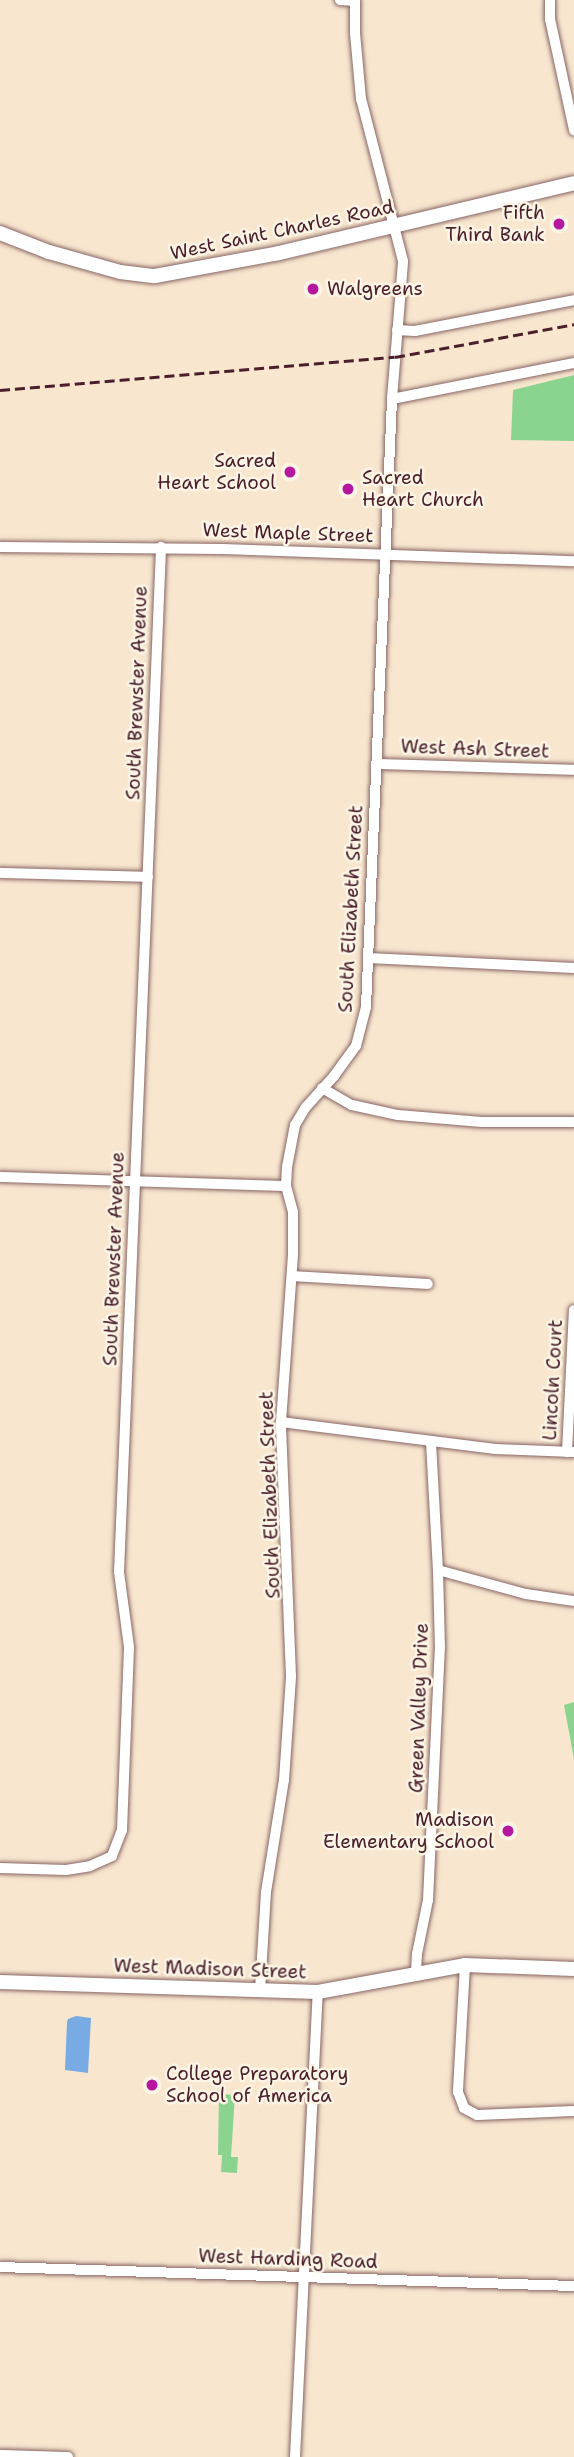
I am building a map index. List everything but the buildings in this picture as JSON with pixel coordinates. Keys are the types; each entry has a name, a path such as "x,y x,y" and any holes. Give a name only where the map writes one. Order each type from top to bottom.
{"main road":[{"name":"West Saint Charles Road","path":"0,233 49,252 120,272 155,276 266,256 574,183"},
{"name":"West Madison Street","path":"0,1982 318,1992 465,1965"},
{"path":"465,1965 574,1969"}],"street":[{"path":"340,0 355,1"},
{"path":"550,0 550,19 574,130"},
{"name":"South Elizabeth Street","path":"260,1990 266,1892 284,1780 292,1676 281,1422 292,1276 293,1212 286,1186 295,1125 356,1046 363,1026 392,399 402,261 396,225 361,99 355,1"},
{"path":"397,330 415,331 574,300"},
{"path":"392,399 574,363"},
{"name":"West Maple Street","path":"0,547 161,547 574,561"},
{"name":"South Brewster Avenue","path":"0,1868 66,1870 90,1866 112,1856 122,1830 129,1647 119,1572 161,547"},
{"name":"West Ash Street","path":"376,764 574,770"},
{"path":"0,873 148,877"},
{"path":"368,958 574,968"},
{"path":"322,1088 352,1105 398,1115 482,1122 574,1122"},
{"path":"0,1177 286,1186"},
{"path":"292,1276 428,1284"},
{"name":"Lincoln Court","path":"571,1452 574,1310"},
{"path":"281,1422 495,1449 571,1452"},
{"name":"Green Valley Drive","path":"416,1972 416,1954 428,1900 440,1648 431,1442"},
{"path":"438,1570 512,1591 574,1601"},
{"path":"465,1965 458,2092 463,2104 477,2115 574,2110"},
{"path":"295,2457 318,1992"},
{"name":"West Harding Road","path":"0,2267 574,2286"},
{"path":"0,2455 68,2457"}],"green space":[{"path":"574,375 574,441 511,440 513,390"},
{"path":"574,1702 574,1759 564,1705"},
{"path":"219,2094 235,2095 231,2157 238,2157 237,2173 221,2172 222,2155 218,2155"}],"water":[{"path":"76,2016 91,2018 88,2073 65,2070 67,2022"}],"railway":[{"path":"0,390 395,357 574,324"}],"place":[{"name":"Fifth Third Bank","path":"559,224"},
{"name":"Walgreens","path":"313,289"},
{"name":"Sacred Heart School","path":"290,472"},
{"name":"Sacred Heart Church","path":"348,489"},
{"name":"Madison Elementary School","path":"508,1831"},
{"name":"College Preparatory School of America","path":"152,2085"}]}
